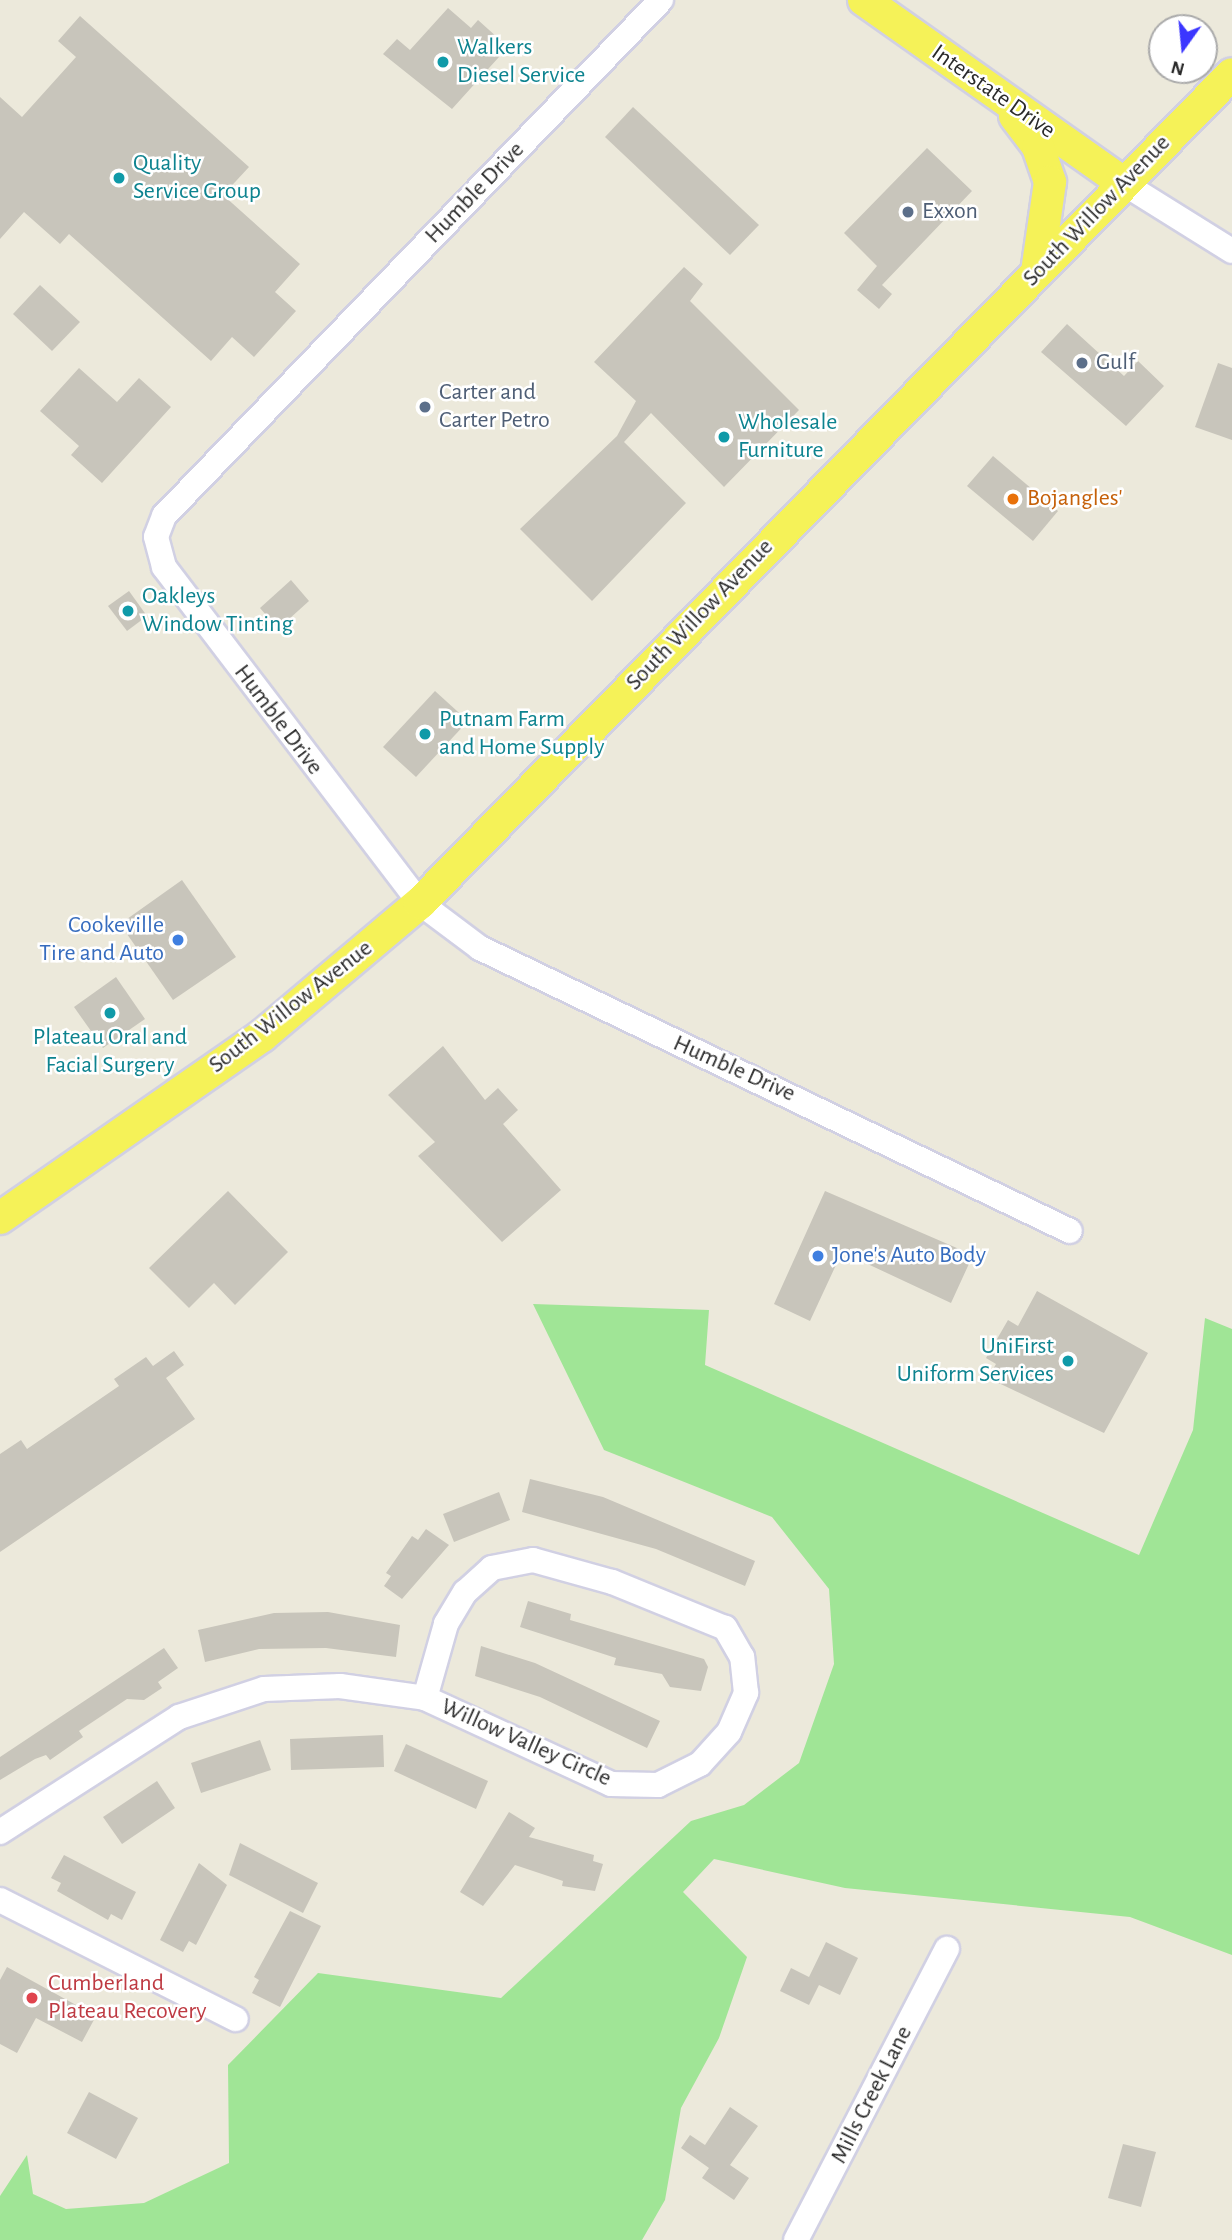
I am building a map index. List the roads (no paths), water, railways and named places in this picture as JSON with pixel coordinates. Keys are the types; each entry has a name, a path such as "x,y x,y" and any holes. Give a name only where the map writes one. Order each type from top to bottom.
{"main road":[{"name":"Interstate Drive","path":"864,0 1122,183"},
{"name":"South Willow Avenue","path":"0,1218 262,1036 420,902 1122,183 1232,74"},
{"path":"1002,99 1038,147 1050,182 1037,272"}],"street":[{"name":"Humble Drive","path":"661,0 164,516 156,537 164,567 420,902 527,975 863,1127 1070,1231"},
{"path":"1122,183 1232,251"},
{"name":"Willow Valley Circle","path":"0,1832 179,1717 264,1689 340,1686 425,1698 611,1784 658,1786 700,1764 729,1732 746,1693 742,1657 725,1628 650,1596 533,1560 492,1568 465,1592 446,1624 425,1698"},
{"path":"0,1900 236,2019"},
{"name":"Mills Creek Lane","path":"796,2240 947,1949"}],"place":[{"name":"Walkers Diesel Service","path":"443,62"},
{"name":"Quality Service Group","path":"119,178"},
{"name":"Exxon","path":"908,212"},
{"name":"Gulf","path":"1082,363"},
{"name":"Carter and Carter Petro","path":"425,407"},
{"name":"Wholesale Furniture","path":"724,437"},
{"name":"Bojangles'","path":"1013,499"},
{"name":"Oakleys Window Tinting","path":"128,611"},
{"name":"Putnam Farm and Home Supply","path":"425,734"},
{"name":"Cookeville Tire and Auto","path":"178,940"},
{"name":"Plateau Oral and Facial Surgery","path":"110,1013"},
{"name":"Jone's Auto Body","path":"818,1256"},
{"name":"UniFirst Uniform Services","path":"1068,1361"},
{"name":"Cumberland Plateau Recovery","path":"32,1998"}]}
